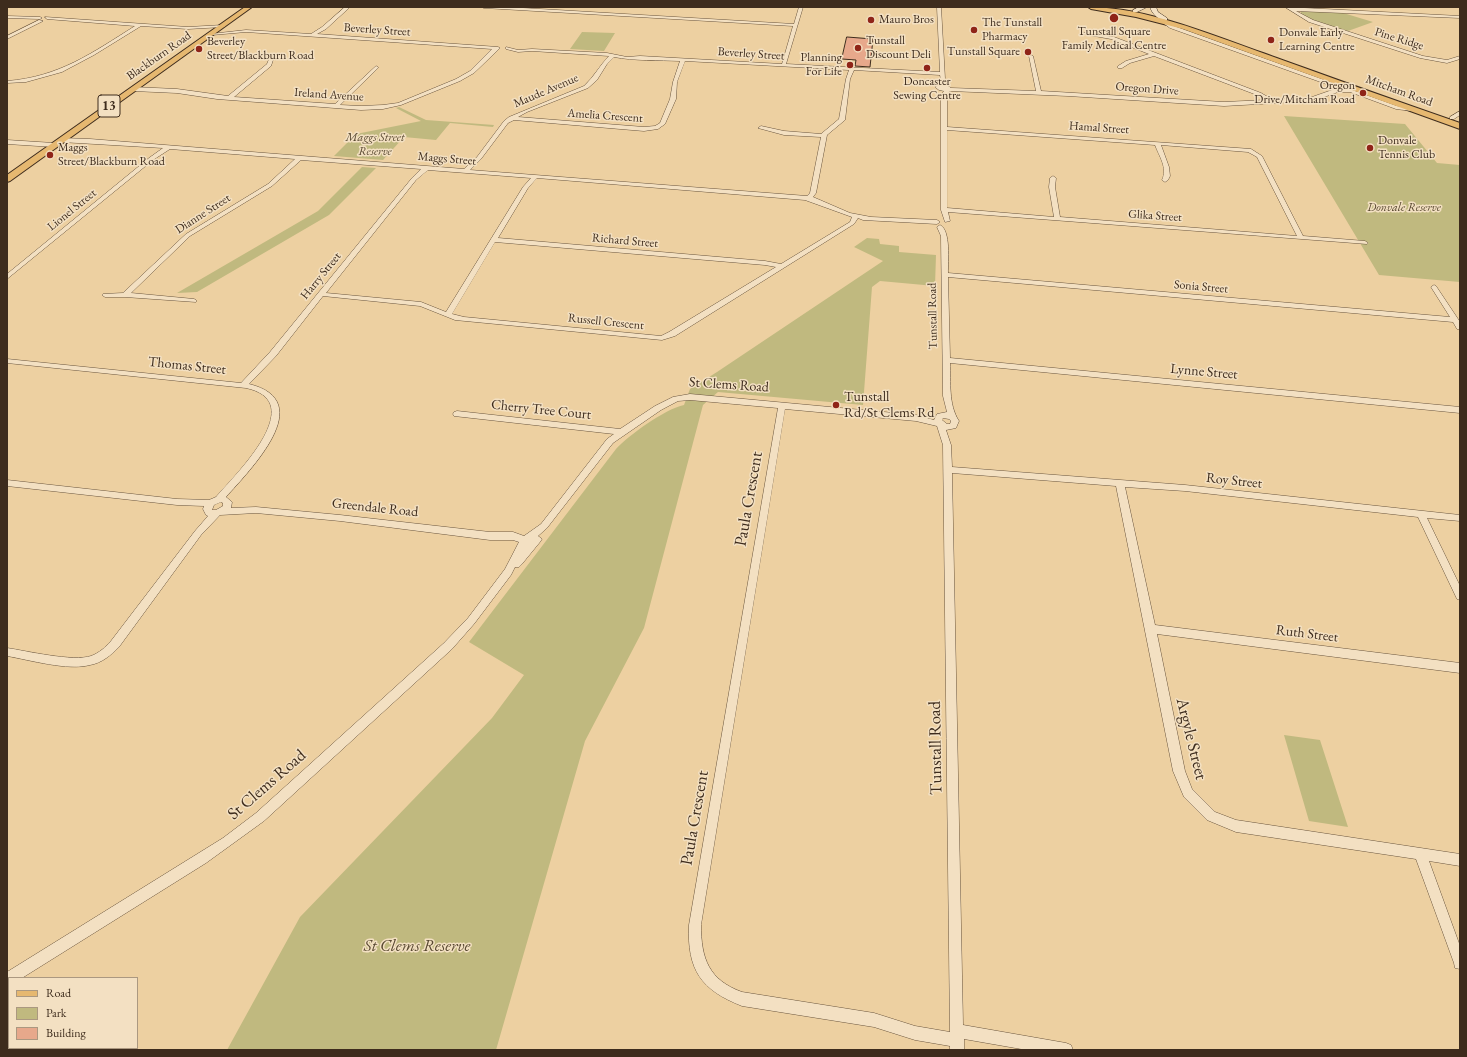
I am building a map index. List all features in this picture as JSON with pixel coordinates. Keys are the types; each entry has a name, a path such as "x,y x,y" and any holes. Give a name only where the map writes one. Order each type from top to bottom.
{"main road":[{"path":"1091,7 1129,10 1144,7"},
{"path":"1118,7 1129,10"},
{"path":"1153,7 1155,13 1165,20"},
{"name":"Blackburn Road","path":"7,178 248,8"},
{"name":"Mitcham Road","path":"1129,10 1165,20 1460,120"},
{"name":"Mitcham Road","path":"1165,20 1460,126"}],"street":[{"path":"314,36 348,7"},
{"path":"484,7 796,25"},
{"path":"785,66 801,7"},
{"path":"940,8 943,77 946,89 944,128 944,210 941,224"},
{"name":"Pine Ridge","path":"1288,8 1460,17"},
{"name":"Pine Ridge","path":"1288,8 1311,21 1422,57 1447,62 1460,58"},
{"name":"Beverley Street","path":"7,17 246,31 508,48 518,50 606,54 627,58 640,57 943,77"},
{"path":"7,38 40,20"},
{"path":"1165,20 1172,27 1350,91 1396,107 1416,110"},
{"path":"7,82 35,80 66,70 139,25"},
{"name":"Beverley Street","path":"188,28 246,31"},
{"path":"1083,33 1108,37 1260,94 1272,101"},
{"name":"Ireland Avenue","path":"135,88 229,98 377,108 404,102 463,78 472,72 493,47"},
{"name":"Maude Avenue","path":"605,63 606,54"},
{"path":"1120,67 1128,62 1154,54"},
{"name":"Maude Avenue","path":"468,171 503,125 511,118 582,89 595,78 605,63 615,55"},
{"path":"1031,56 1039,92"},
{"path":"229,98 269,65 272,62 271,60"},
{"name":"Amelia Crescent","path":"511,118 644,129 656,128 662,124 673,99 675,81 685,60"},
{"path":"336,106 376,67"},
{"path":"811,199 823,136 842,120 850,70"},
{"path":"943,77 940,87 946,89"},
{"path":"1331,84 1334,88 1331,92"},
{"name":"Oregon Drive","path":"940,87 946,89 960,88 1039,92 1220,104 1313,99 1331,92 1341,90 1350,91"},
{"path":"1452,118 1460,112"},
{"path":"761,128 784,133 823,136"},
{"name":"Hamal Street","path":"944,128 1242,149 1253,152 1259,156 1301,238"},
{"name":"Maggs Street","path":"63,139 811,199 842,215 941,224"},
{"path":"7,142 54,146"},
{"path":"1157,143 1167,172 1167,177 1165,180"},
{"name":"Lionel Street","path":"7,277 167,147"},
{"name":"Dianne Street","path":"125,295 188,235 270,185 299,158"},
{"name":"Harry Street","path":"242,386 274,354 320,294 423,168"},
{"path":"448,314 533,176"},
{"path":"1053,178 1052,187 1057,219"},
{"name":"Glika Street","path":"944,210 1365,243"},
{"name":"Russell Crescent","path":"320,294 421,304 459,319 662,338 672,334 780,268 852,223 856,217"},
{"name":"Tunstall Road","path":"941,224 944,236 946,396 940,420 947,445 948,467 957,1040"},
{"name":"Richard Street","path":"494,240 755,263 780,268"},
{"name":"Sonia Street","path":"945,275 1455,320"},
{"path":"1434,287 1460,327"},
{"path":"105,295 125,295 194,301"},
{"name":"Lynne Street","path":"946,360 1460,410"},
{"name":"Thomas Street","path":"7,361 242,386 257,390 269,398 275,409 276,420 268,439 240,477 216,504 198,533 115,644 100,657 90,661 80,662 7,652"},
{"name":"Tunstall Road","path":"946,396 955,423 952,426 947,445"},
{"name":"St Clems Road","path":"12,977 202,859 250,825 448,646 471,621 508,572 527,553 527,542 539,537 544,526 604,448 621,432 658,408 681,398 694,397 940,420"},
{"name":"Paula Crescent","path":"782,405 695,925 694,938 701,967 712,982 721,990 742,999 874,1020 915,1033 957,1040 1066,1050"},
{"name":"Cherry Tree Court","path":"457,414 621,432"},
{"path":"940,420 952,417"},
{"path":"940,420 947,427 952,426"},
{"name":"Roy Street","path":"948,467 1004,474 1185,488 1460,518"},
{"name":"Greendale Road","path":"7,483 340,518 490,536 508,541 527,542"},
{"name":"Argyle Street","path":"1120,483 1179,771 1188,793 1211,816 1236,826 1460,860"},
{"name":"Thomas Street","path":"198,533 226,508 216,504"},
{"name":"Greendale Road","path":"216,504 211,514 256,510"},
{"path":"1420,514 1460,596"},
{"name":"Ruth Street","path":"1151,629 1460,668"},
{"path":"1420,854 1460,963"}],"green space":[{"path":"1301,11 1340,12 1373,22 1348,31 1313,21 1301,14"},
{"path":"582,32 615,33 604,51 570,49"},
{"name":"Maggs Street Reserve","path":"399,107 426,120 494,125 493,127 450,123 436,140 404,137 383,160 334,156 356,134 421,121 396,108"},
{"name":"Donvale Reserve","path":"1284,116 1405,124 1437,163 1460,165 1460,282 1379,275"},
{"path":"362,167 376,168 329,215 197,292 177,293 318,211"},
{"name":"St Clems Reserve","path":"867,238 879,239 880,244 899,246 899,252 936,255 935,286 880,281 872,287 863,405 718,392 703,405 644,628 585,741 496,1050 227,1050 300,917 492,718 524,675 469,642 616,449 648,423 676,407 684,405 690,389 883,261 854,247"},
{"path":"1284,735 1320,740 1348,827 1309,821"}],"building":[{"path":"847,37 873,39 870,67 855,66 856,60 842,59"}],"place":[{"name":"Tunstall Square Family Medical Centre","path":"1114,18"},
{"name":"Mauro Bros","path":"871,20"},
{"name":"The Tunstall Pharmacy","path":"974,30"},
{"name":"Donvale Early Learning Centre","path":"1271,40"},
{"name":"Tunstall Discount Deli","path":"858,48"},
{"name":"Beverley Street/Blackburn Road","path":"199,49"},
{"name":"Tunstall Square","path":"1028,52"},
{"name":"Planning For Life","path":"850,65"},
{"name":"Doncaster Sewing Centre","path":"927,68"},
{"name":"Oregon Drive/Mitcham Road","path":"1363,93"},
{"name":"Donvale Tennis Club","path":"1370,148"},
{"name":"Maggs Street/Blackburn Road","path":"50,155"},
{"name":"Tunstall Rd/St Clems Rd","path":"836,405"}]}
